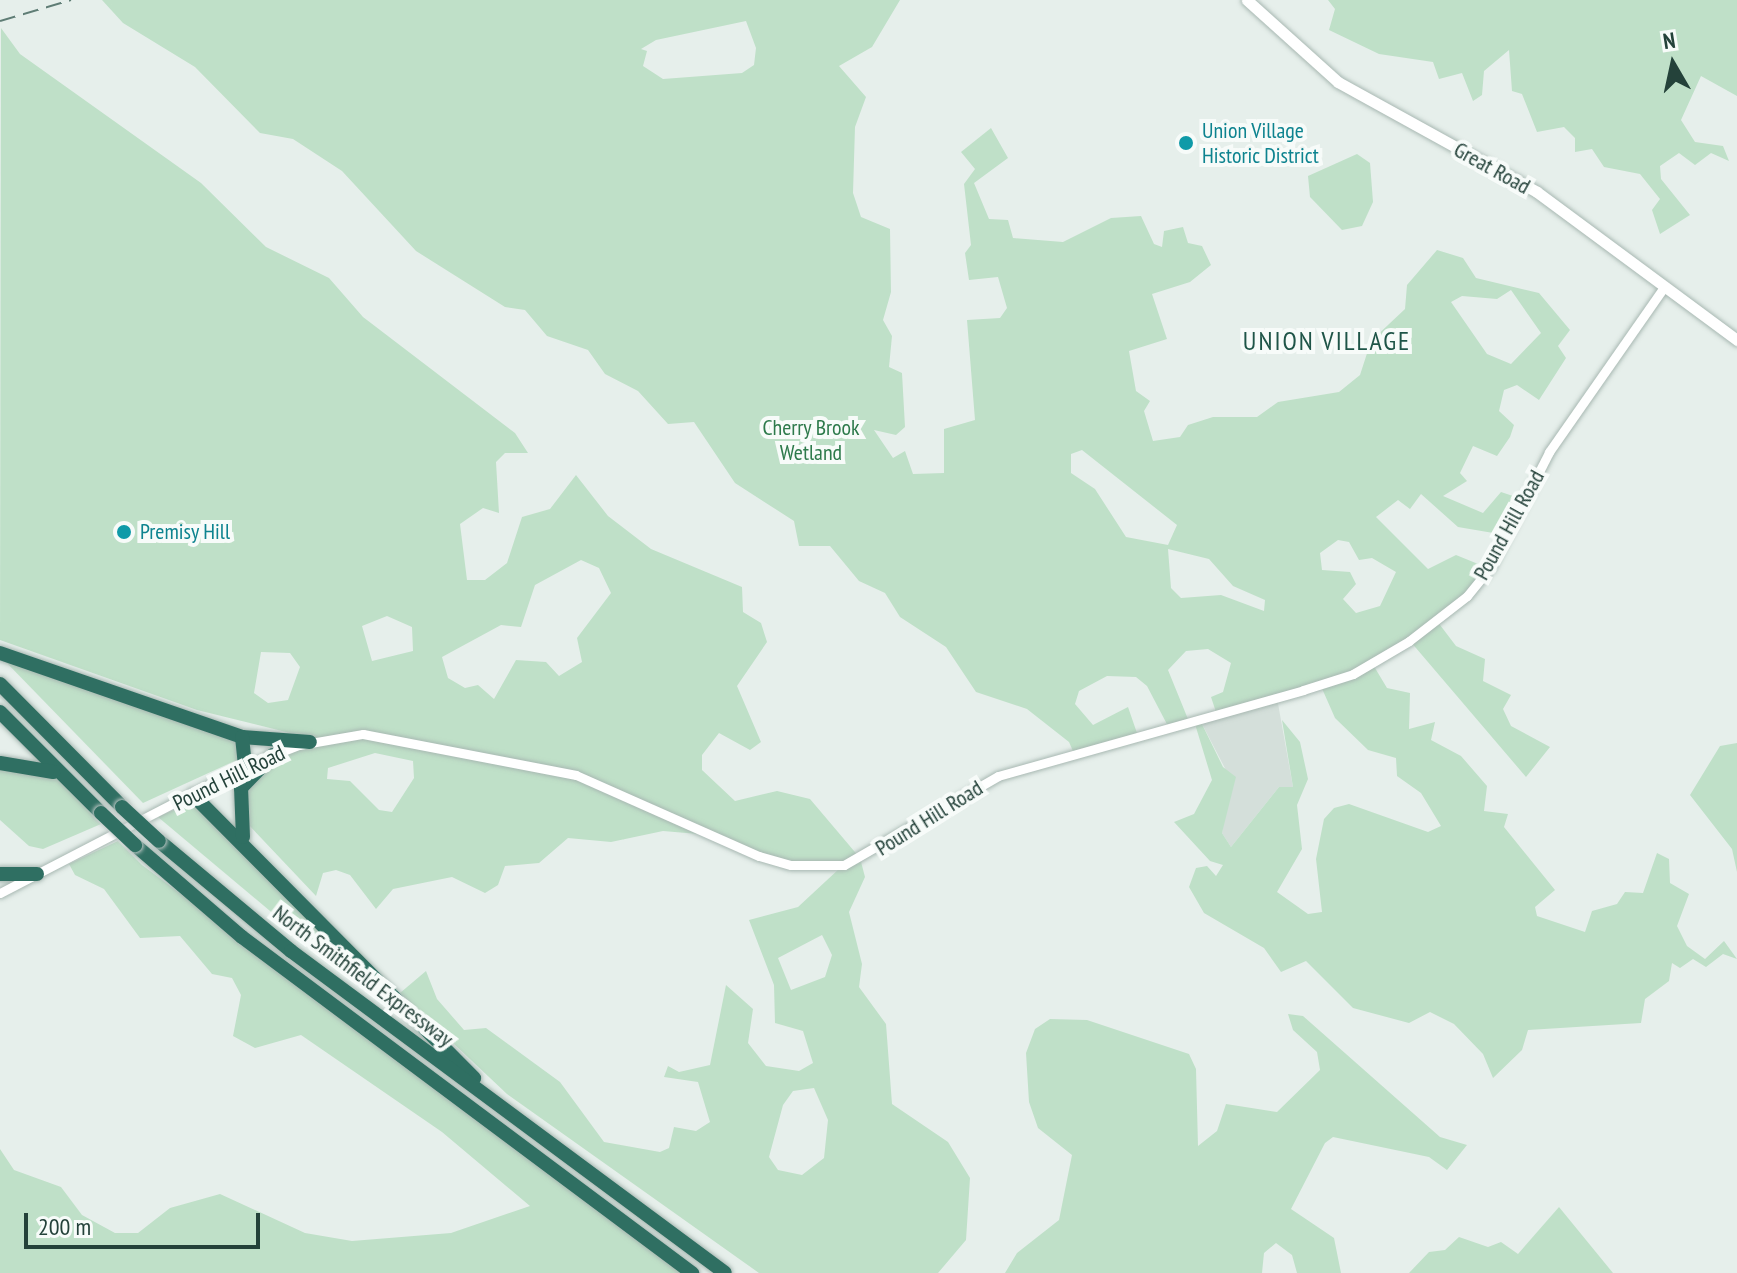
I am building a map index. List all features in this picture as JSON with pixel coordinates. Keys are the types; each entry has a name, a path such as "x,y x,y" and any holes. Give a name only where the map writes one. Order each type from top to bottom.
{"highway":[{"path":"0,653 242,737 310,742"},
{"name":"North Smithfield Expressway","path":"0,684 159,841 291,951 725,1273"},
{"name":"North Smithfield Expressway","path":"0,712 135,845 242,937 692,1273"},
{"path":"242,737 245,766"},
{"path":"244,841 241,788 273,755"},
{"path":"0,763 27,762 63,776"},
{"path":"193,795 244,841 493,1100"},
{"path":"0,874 37,874"}],"main road":[{"name":"Great Road","path":"1247,0 1338,82 1537,192 1662,290 1737,340"}],"street":[{"name":"Pound Hill Road","path":"0,893 245,766 310,742 376,735 514,760 629,794 759,856 791,865 844,865 998,776 1353,674 1409,641 1467,596 1491,566 1549,452 1662,290"}],"shaded area":[{"path":"1277,698 1293,787 1279,787 1231,847 1222,833 1229,776 1201,722"}],"green space":[{"name":"Cherry Brook Wetland","path":"102,0 900,0 872,47 839,66 866,97 855,127 853,193 861,217 890,229 891,292 883,320 892,336 889,367 902,373 905,427 896,435 874,430 893,458 905,451 913,474 944,473 944,429 975,420 967,320 1000,318 1007,308 998,277 969,280 965,253 971,245 964,184 975,169 961,152 991,128 1008,158 974,183 989,219 1008,220 1013,238 1063,242 1111,218 1141,216 1154,244 1162,247 1164,231 1183,227 1188,243 1202,246 1211,265 1190,282 1152,294 1167,339 1129,351 1136,391 1150,401 1144,411 1153,441 1180,437 1188,425 1213,417 1257,417 1278,402 1339,392 1360,375 1371,341 1405,309 1407,285 1437,250 1463,258 1476,278 1539,293 1570,330 1558,346 1566,358 1539,400 1517,385 1504,390 1499,411 1514,425 1510,437 1497,456 1473,446 1460,473 1467,481 1443,496 1483,513 1501,492 1522,499 1505,535 1458,527 1421,494 1410,509 1398,500 1376,517 1428,569 1456,555 1488,568 1437,621 1456,646 1485,659 1483,681 1511,695 1503,709 1511,726 1550,747 1526,777 1410,641 1372,663 1387,688 1410,693 1409,729 1435,722 1431,740 1461,756 1487,786 1484,811 1508,814 1504,827 1555,890 1535,907 1537,916 1585,932 1592,911 1617,904 1625,892 1643,893 1657,853 1669,859 1670,883 1689,894 1677,926 1687,946 1705,959 1724,941 1737,959 1723,954 1706,967 1693,959 1680,968 1672,963 1669,981 1645,999 1641,1023 1528,1030 1522,1050 1493,1078 1483,1054 1454,1024 1430,1012 1409,1023 1353,1008 1306,961 1281,972 1264,948 1204,913 1189,887 1196,868 1207,866 1216,876 1223,865 1210,861 1174,822 1194,814 1212,780 1195,724 1201,722 1223,767 1236,777 1222,833 1231,847 1279,787 1293,787 1282,720 1300,742 1308,779 1297,805 1302,849 1277,892 1308,914 1322,912 1316,859 1324,819 1334,808 1349,804 1428,832 1441,826 1421,793 1397,776 1396,758 1368,750 1335,718 1320,684 1217,715 1211,697 1223,692 1231,663 1208,649 1186,651 1168,670 1190,724 1170,730 1147,686 1136,677 1107,676 1079,691 1075,704 1093,725 1128,707 1138,736 1076,758 1069,742 1027,709 976,692 946,647 900,617 885,593 859,581 830,546 799,546 794,521 735,483 694,422 668,424 638,391 605,374 588,350 547,336 525,310 505,307 416,251 342,171 293,139 260,133 195,67 123,23","holes":["746,21 756,48 754,65 742,73 663,79 643,66 647,51 641,49 656,40","1511,290 1541,333 1511,364 1487,354 1451,302 1462,296 1497,299","1082,450 1177,525 1168,545 1126,537 1095,489 1071,473 1071,454","1338,540 1349,542 1359,560 1372,558 1396,572 1380,606 1356,613 1343,599 1356,584 1350,572 1322,570 1320,553","1168,549 1209,559 1233,586 1265,600 1264,611 1221,595 1181,598 1171,588"]},
{"path":"1328,0 1737,0 1737,96 1701,76 1681,120 1695,142 1723,146 1729,161 1711,153 1695,165 1679,153 1660,166 1661,179 1690,215 1660,234 1652,210 1660,199 1640,174 1604,167 1592,149 1575,152 1575,138 1564,127 1537,132 1522,94 1512,91 1509,50 1484,71 1482,95 1473,101 1462,73 1439,79 1433,62 1379,54 1329,30 1335,9"},
{"path":"1,28 20,54 201,183 266,247 329,278 363,317 515,433 528,453 505,453 496,462 499,513 483,508 460,524 467,580 485,580 507,563 522,517 550,509 576,475 608,516 651,549 742,587 743,612 761,623 767,642 737,686 761,742 750,750 719,733 702,755 702,770 735,801 777,791 810,799 860,858 865,877 849,912 862,964 859,987 886,1024 892,1104 948,1142 970,1178 966,1240 938,1273 759,1273 507,1094 400,993 426,971 437,999 464,1030 486,1028 560,1082 604,1142 660,1152 669,1148 674,1127 696,1131 710,1122 698,1082 664,1077 668,1066 679,1072 710,1065 726,985 753,1009 748,1043 766,1066 799,1071 813,1063 803,1031 775,1023 774,985 749,920 798,907 840,868 791,865 710,835 663,831 611,842 568,838 539,863 505,866 498,885 485,893 452,877 393,889 376,909 350,875 336,870 323,873 316,896 246,822 247,780 294,734 197,710 0,640","holes":["581,560 599,568 611,593 577,638 582,662 559,676 546,662 516,660 494,699 478,685 465,688 448,678 442,657 501,625 521,627 535,585","387,616 412,627 413,651 372,661 362,626","261,652 290,653 300,667 288,700 268,703 254,693","375,753 413,761 414,778 392,812 379,810 350,781 327,779 328,768","822,935 832,955 825,977 791,990 778,958","814,1088 828,1120 824,1158 802,1175 778,1170 769,1157 783,1105 793,1091"]},
{"path":"1357,154 1370,163 1373,202 1362,226 1342,230 1310,197 1308,176"},
{"path":"4,660 236,742 239,759 143,803"},
{"path":"1737,743 1737,872 1732,849 1690,795 1720,746"},
{"path":"0,762 46,767 101,824 43,849 29,846 0,820"},
{"path":"194,801 359,961 345,974 158,817"},
{"path":"118,841 142,865 688,1273 0,1273 0,1149 14,1170 61,1187 82,1215 115,1233 138,1233 170,1208 220,1194 305,1233 352,1241 451,1233 530,1206 442,1132 301,1035 255,1048 233,1036 241,995 232,978 212,974 180,936 140,938 104,889 75,875 69,864"},
{"path":"1288,1014 1303,1016 1440,1137 1467,1145 1447,1170 1429,1157 1333,1137 1325,1143 1291,1209 1334,1238 1341,1273 1297,1273 1292,1255 1276,1243 1264,1253 1262,1273 1005,1273 1017,1253 1059,1220 1072,1155 1038,1128 1029,1102 1026,1053 1035,1029 1050,1019 1087,1020 1189,1054 1196,1069 1198,1146 1217,1131 1226,1104 1277,1112 1320,1070 1317,1052 1293,1030"},
{"path":"1559,1207 1613,1273 1409,1273 1429,1252 1445,1250 1459,1237 1488,1247 1501,1242 1518,1254"}],"railway":[{"path":"0,21 71,0"}],"place":[{"name":"Union Village Historic District","path":"1186,143"},
{"name":"Premisy Hill","path":"124,532"}],"district":[{"name":"UNION VILLAGE","path":"1327,341"}]}
